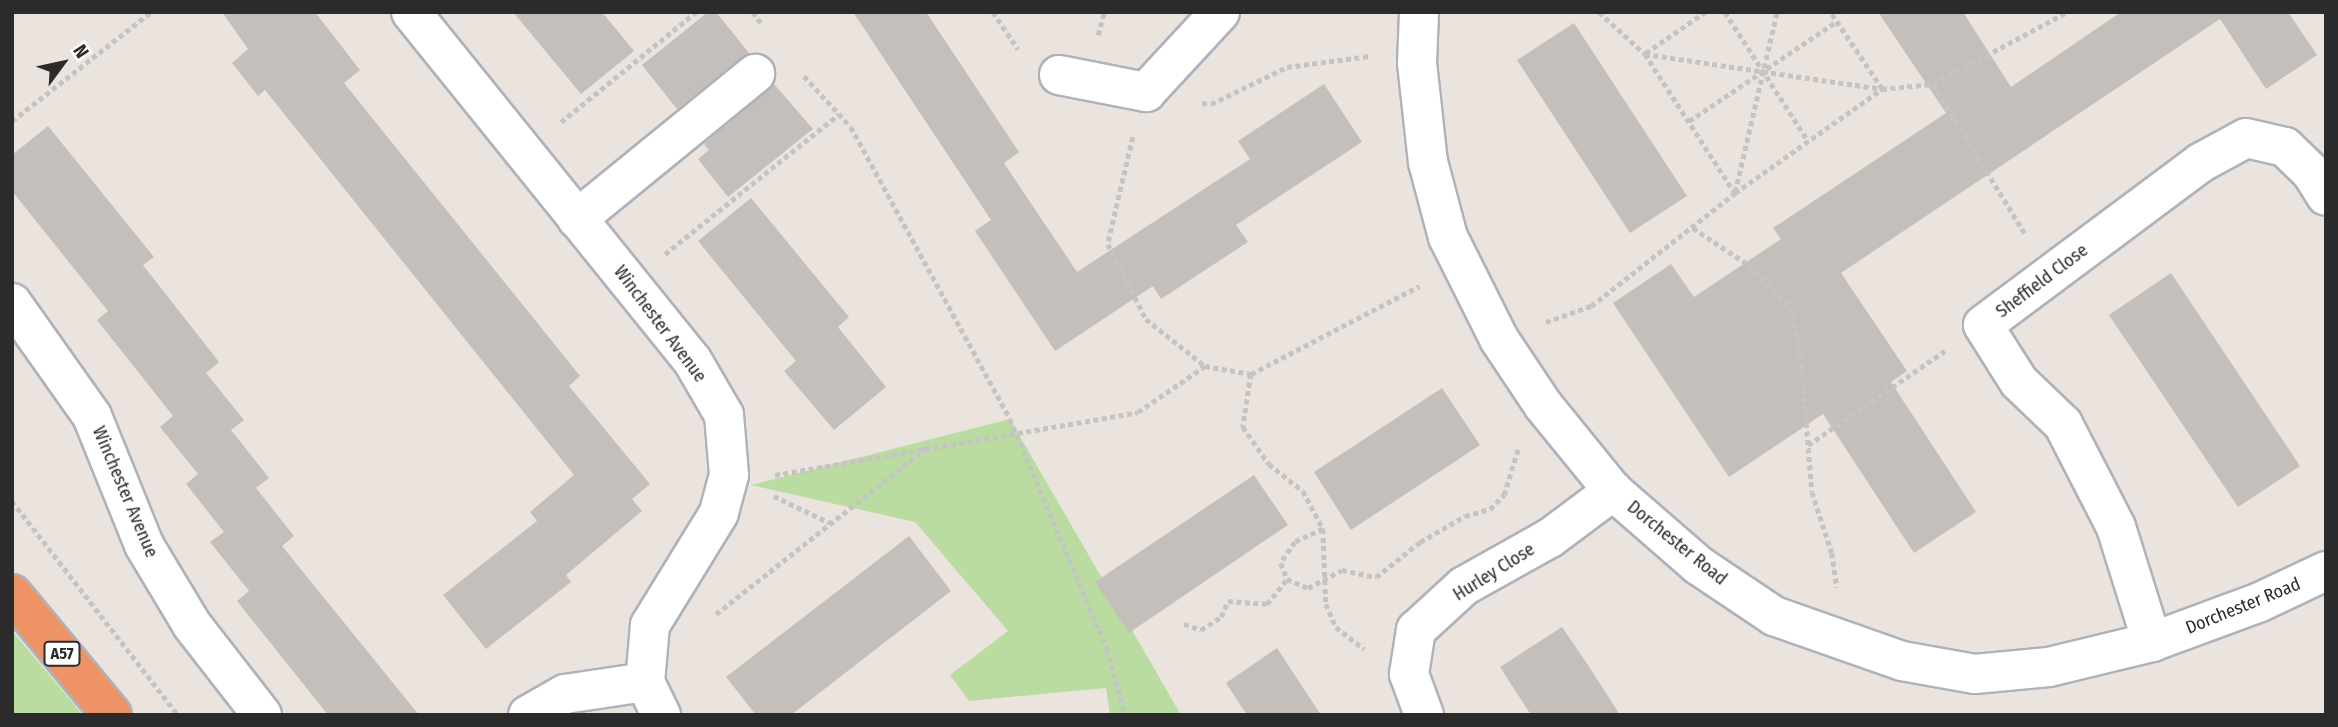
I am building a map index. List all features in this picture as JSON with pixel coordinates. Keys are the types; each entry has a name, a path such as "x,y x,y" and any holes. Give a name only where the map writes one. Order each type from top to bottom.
{"highway":[{"name":"A57","path":"12,594 112,715"}],"street":[{"name":"Winchester Avenue","path":"411,12 692,360 724,415 729,475 719,513 700,549 650,625 653,698 565,694 528,715"},
{"path":"1059,75 1146,92 1220,12"},
{"name":"Dorchester Road","path":"1419,12 1417,54 1428,162 1461,266 1499,339 1543,405 1613,491 1698,565 1774,616 1844,643 1902,661 1975,674 2049,667 2151,642 2260,602 2326,571"},
{"path":"577,219 755,74"},
{"name":"Sheffield Close","path":"2151,642 2116,527 2063,424 2020,382 1983,325 2200,163 2246,138 2285,147 2311,172 2326,196"},
{"name":"Winchester Avenue","path":"12,303 92,416 144,545 192,625 262,715"},
{"name":"Hurley Close","path":"1424,715 1409,674 1416,630 1464,586 1550,538 1613,491"}],"path":[{"path":"12,121 151,12"},
{"path":"524,153 696,12"},
{"path":"753,12 767,32"},
{"path":"1599,12 1645,54 1735,193"},
{"path":"1645,54 1706,12"},
{"path":"1725,12 1808,141"},
{"path":"1735,193 1777,12"},
{"path":"1830,12 1882,89"},
{"path":"1645,54 1882,89 1933,83 2067,12"},
{"path":"1689,121 1836,22"},
{"path":"1417,54 1287,67 1211,104 1146,92 1108,244 1146,319 1205,366 1251,374 1461,266"},
{"path":"801,73 839,114 907,224 1015,431 1107,649 1125,715"},
{"path":"1933,83 2051,274"},
{"path":"1499,339 1591,306 1735,193 1882,89"},
{"path":"630,283 839,114"},
{"path":"1692,228 1749,265 1790,307 1801,355 1812,492 1832,553 1844,643"},
{"path":"1807,445 1983,325"},
{"path":"729,475 783,474 1015,431 1138,412 1205,366"},
{"path":"1251,374 1243,427 1269,464 1303,491 1323,529 1326,604 1336,627 1366,650 1409,674"},
{"path":"1323,529 1295,542 1281,564 1287,579 1308,588 1342,569 1376,577 1420,542 1465,516 1490,509 1504,495 1517,452 1543,405"},
{"path":"707,621 927,448"},
{"path":"729,475 830,523"},
{"path":"12,501 178,715"},
{"path":"1184,624 1201,630 1221,617 1227,601 1267,604 1287,579"}],"green space":[{"path":"1010,419 1181,715 1110,715 1106,688 969,701 950,675 1008,631 915,522 751,485"},
{"path":"12,631 73,703 82,715 12,715"}],"building":[{"path":"222,12 315,12 360,70 344,83 580,376 569,386 650,484 632,499 642,511 566,575 571,582 486,649 443,595 537,521 530,512 574,475 265,90 258,96 232,63 248,49"},
{"path":"513,12 602,12 634,51 581,94"},
{"path":"708,12 716,12 749,53 677,109 642,65"},
{"path":"853,12 926,12 1019,152 1004,163 1077,272 1250,159 1238,141 1324,84 1362,142 1236,225 1248,242 1161,299 1153,286 1055,351 975,231 991,220"},
{"path":"1878,12 1963,12 2011,87 2121,12 2288,12 2317,55 2266,89 2220,19 1841,273 1907,371 1891,382 1976,512 1914,553 1823,414 1729,477 1613,303 1671,264 1694,297 1781,239 1773,228 1946,113"},
{"path":"1574,23 1687,196 1630,233 1517,60"},
{"path":"774,84 813,129 728,197 698,159 709,150 704,144"},
{"path":"48,126 154,257 143,265 219,362 206,373 244,420 231,430 269,478 256,488 294,536 282,546 419,715 328,715 237,601 249,591 210,542 224,532 186,484 198,474 160,427 173,416 97,320 108,311 12,191 12,155"},
{"path":"751,198 849,317 838,327 886,387 834,430 784,371 796,361 698,241"},
{"path":"2171,273 2300,466 2238,507 2109,315"},
{"path":"1442,388 1480,445 1351,530 1314,472"},
{"path":"1254,475 1288,525 1129,633 1095,582"},
{"path":"909,536 951,591 791,715 756,715 726,677"},
{"path":"1562,627 1620,715 1531,715 1500,667"},
{"path":"1277,648 1321,715 1247,715 1226,683"}]}
